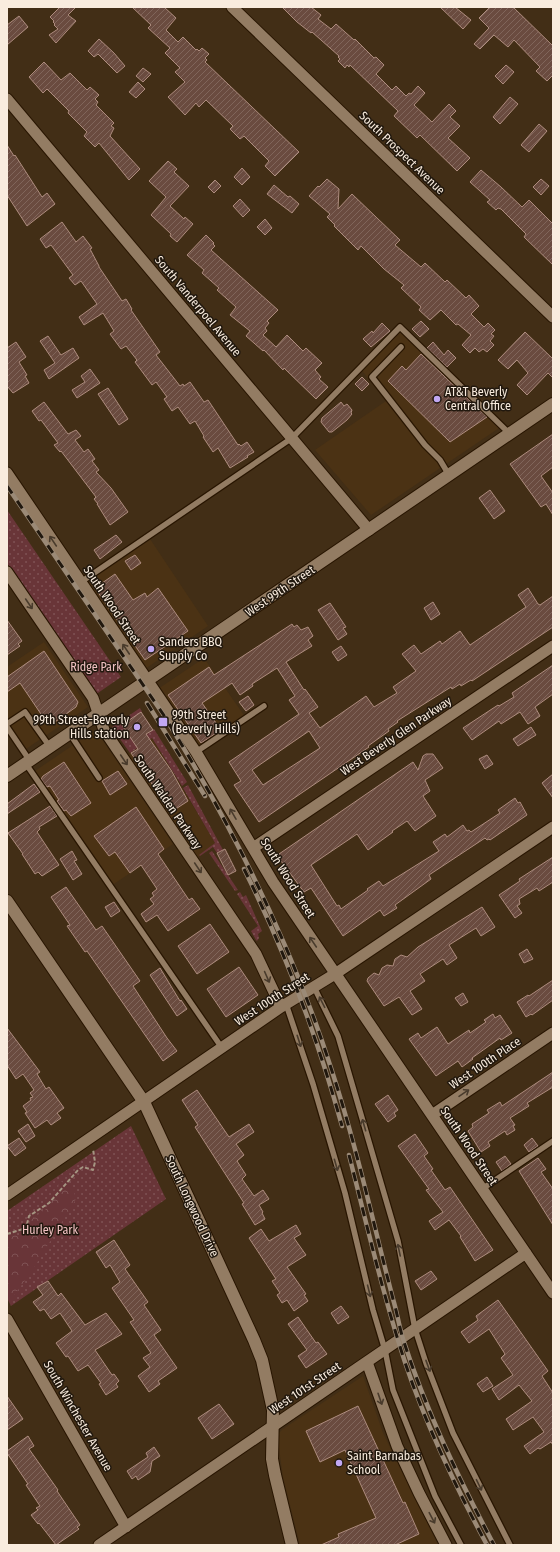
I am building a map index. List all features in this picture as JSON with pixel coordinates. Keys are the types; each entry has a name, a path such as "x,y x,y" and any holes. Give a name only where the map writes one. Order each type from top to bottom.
{"street":[{"name":"South Prospect Avenue","path":"232,7 553,317"},
{"name":"South Vanderpoel Avenue","path":"7,99 369,530"},
{"name":"West 99th Street","path":"7,776 553,404"},
{"name":"South Wood Street","path":"7,473 196,752 273,882 526,1254 553,1291"},
{"name":"South Walden Parkway","path":"7,572 93,698 104,730 256,954 283,1006"},
{"name":"West Beverly Glen Parkway","path":"253,848 553,646"},
{"name":"West 100th Street","path":"7,1195 283,1006 335,974 553,826"},
{"name":"South Longwood Drive","path":"7,901 144,1102 262,1360 272,1410 272,1459 292,1545"},
{"name":"West 100th Place","path":"432,1115 553,1033"},
{"name":"West 101st Street","path":"99,1545 526,1254"},
{"name":"South Winchester Avenue","path":"7,1319 126,1527"},
{"path":"367,1362 397,1446 446,1545"}],"lane":[{"path":"81,582 292,438 400,327 510,434"},
{"path":"401,347 372,378 425,445 440,460 450,475"},
{"path":"196,752 264,706"},
{"path":"7,724 25,712 50,747"},
{"path":"7,727 28,762 222,1048"},
{"path":"70,734 99,778"},
{"path":"314,987 338,1036 398,1241 415,1329 453,1433 510,1545"},
{"path":"283,1006 313,1084 344,1193 373,1310 385,1350 393,1390 435,1496 461,1545"},
{"path":"482,1189 553,1141"}],"path":[{"path":"7,1234 26,1228 29,1216 49,1203 78,1170 83,1167 93,1170 95,1162 92,1148"}],"shaded area":[{"path":"400,327 502,426 371,515 315,450 386,401 360,368"},
{"path":"148,536 208,626 145,669 85,580"},
{"path":"44,642 88,707 23,751 7,727 7,667"},
{"path":"204,658 248,721 201,752 158,689"},
{"path":"97,732 173,844 111,886 32,773 91,733"},
{"path":"152,738 215,843 197,858 127,755"},
{"name":"Saint Barnabas School","path":"363,1376 383,1433 438,1545 300,1545 283,1477 279,1448 279,1433"}],"green space":[{"name":"Ridge Park","path":"7,510 121,677 95,695 7,563"},
{"path":"140,708 142,712 122,725 125,729 117,735 112,727"},
{"path":"154,729 187,782 182,786 152,738 130,753 120,739 128,734 134,743"},
{"path":"188,785 223,850 217,853 213,847 200,856 199,855 215,843 183,788"},
{"path":"212,851 238,890 235,891 209,853"},
{"path":"240,892 243,897 246,895 262,931 258,934 259,938 257,941 251,931 258,926 237,894"},
{"name":"Hurley Park","path":"131,1126 166,1199 11,1306 7,1298 7,1211"},
{"path":"59,1180 73,1189 76,1199 32,1271 10,1301 7,1295 7,1236 19,1235 28,1231 30,1220 45,1210 58,1190"}],"building":[{"path":"60,7 76,7 68,15 76,21 56,43 49,35 58,29 50,17"},
{"path":"132,7 164,7 176,18 166,30 178,42 183,37 196,50 197,49 199,51 202,48 209,54 205,58 207,60 205,62 299,152 275,176 265,166 269,161 244,136 240,139 230,129 233,126 206,100 199,107 196,103 185,115 168,97 185,82 175,72 180,68 165,53 170,48 148,28 151,25"},
{"path":"282,7 311,7 321,15 318,19 331,29 336,24 384,65 376,74 392,90 396,86 406,96 409,93 411,94 418,86 425,93 414,105 432,122 449,104 456,111 450,117 460,126 448,138 470,158 457,171 420,135 417,138 394,116 398,111 350,65 349,67 347,65 345,68 338,61 340,59 338,57 339,56 312,32 311,33 297,22"},
{"path":"440,7 455,7 471,20 463,29"},
{"path":"490,7 513,7 553,46 553,75 547,81 536,71 540,67 514,40 508,47 494,35 480,49 474,44 489,28 479,18"},
{"path":"19,16 28,27 7,45 7,25"},
{"path":"99,39 125,66 117,73 98,54 94,57 88,51"},
{"path":"44,62 61,80 70,73 87,90 90,87 99,95 95,99 98,102 96,105 114,123 111,126 114,128 110,136 140,169 129,180 99,143 95,147 84,136 87,132 68,113 69,111 47,89 43,93 29,77"},
{"path":"506,65 514,72 503,84 495,76"},
{"path":"143,68 151,74 143,82 136,76"},
{"path":"138,82 145,89 136,98 129,92"},
{"path":"510,97 518,104 500,124 493,117"},
{"path":"539,124 547,131 529,152 521,145"},
{"path":"7,145 42,197 47,193 55,204 27,226 7,195"},
{"path":"168,161 177,169 174,172 189,186 170,206 184,219 185,217 193,224 177,242 170,236 171,234 151,215 166,197 149,181"},
{"path":"242,168 250,177 242,185 234,177"},
{"path":"481,170 522,207 529,200 553,224 553,265 524,237 526,234 501,209 498,208 496,210 487,202 490,200 470,182"},
{"path":"327,179 339,189 338,209 352,194 400,240 395,245 421,267 425,263 445,282 447,280 466,298 469,295 479,306 471,314 484,327 488,323 495,330 491,334 494,336 490,341 494,345 487,352 483,349 479,352 475,348 470,353 462,345 471,335 458,324 456,325 441,310 430,320 419,310 421,307 401,288 404,285 384,269 361,246 358,250 334,226 335,225 327,217 330,214 309,196"},
{"path":"541,179 549,186 541,195 533,187"},
{"path":"215,180 221,186 214,193 208,187"},
{"path":"274,185 299,204 292,213 267,194"},
{"path":"240,199 250,210 243,217 233,206"},
{"path":"265,219 272,228 265,235 257,227"},
{"path":"62,222 76,242 83,236 92,248 90,249 99,267 122,301 126,299 132,309 131,310 160,352 156,355 180,386 183,384 184,386 190,382 204,402 208,400 238,445 239,444 241,446 247,442 254,452 247,456 248,457 230,468 218,448 213,452 195,421 190,424 178,407 172,411 164,399 167,397 156,382 152,385 135,362 137,360 126,346 121,349 110,334 114,331 103,313 84,325 79,317 97,304 81,281 75,285 69,278 73,275 51,245 46,248 40,239"},
{"path":"206,235 215,246 211,250 278,310 267,321 269,323 265,328 267,331 263,335 276,347 287,335 303,351 306,348 322,363 315,370 321,377 319,379 328,387 316,399 284,368 283,370 264,350 263,351 246,336 250,331 230,315 236,307 217,290 219,288 202,273 204,270 187,255"},
{"path":"421,321 429,329 420,337 412,329"},
{"path":"382,323 390,331 371,347 363,339 372,331 373,333"},
{"path":"525,332 553,359 553,378 548,373 527,395 517,385 528,373 517,360 508,369 498,360"},
{"path":"48,336 61,355 73,348 79,358 49,379 44,370 55,363 40,341"},
{"path":"16,342 26,357 19,362 27,375 25,376 29,383 13,393 7,386 7,348"},
{"path":"433,342 444,355 448,350 456,358 447,367 427,348"},
{"name":"AT&T Beverly Central Office","path":"421,354 487,417 450,442 388,381 402,366 406,370"},
{"path":"90,369 100,383 77,398 72,390 85,382 81,376"},
{"path":"362,377 369,384 362,391 355,384"},
{"path":"108,388 128,419 119,425 98,394"},
{"path":"44,402 68,434 76,430 81,436 75,440 84,452 88,449 95,459 92,461 99,470 96,472 111,488 128,512 110,525 94,499 96,497 61,451 60,452 54,445 58,443 41,420 39,421 32,411"},
{"path":"341,402 344,406 347,404 352,410 352,414 332,432 329,432 321,422 322,418"},
{"path":"553,434 553,467 541,476 553,493 553,515 546,504 541,507 510,464"},
{"path":"490,490 505,511 494,519 479,498"},
{"path":"116,535 122,542 100,559 94,550"},
{"path":"135,555 141,563 131,570 125,561"},
{"path":"115,574 133,600 145,593 147,597 158,588 188,631 145,660 95,588"},
{"path":"528,588 540,605 553,596 553,627 472,681 471,680 461,686 460,684 452,689 451,687 397,721 398,722 388,729 389,731 368,746 369,747 259,822 234,785 241,781 229,762 299,714 289,700 295,696 277,668 252,684 253,686 240,695 232,683 202,703 221,730 201,743 168,695 209,667 214,675 292,624 294,627 297,625 301,630 308,627 313,636 308,640 312,646 286,662 304,690 305,689 318,707 309,713 320,728 366,696 374,707 397,693 393,687 416,671 402,654 414,645 421,654 440,641 442,644 460,631 470,645 526,607 518,595","holes":["309,731 320,748 263,785 252,770"]},
{"path":"433,602 440,614 431,620 424,608"},
{"path":"330,603 346,627 343,628 347,634 338,640 318,610"},
{"path":"7,620 22,641 18,644 20,646 7,655"},
{"path":"341,646 347,655 338,661 332,652"},
{"path":"44,651 78,702 76,707 52,724 47,723 20,683 7,692 7,677"},
{"path":"553,665 553,694 535,707 540,716 528,724 520,712 501,724 499,721 472,740 463,728 498,705 499,706 514,697 512,693"},
{"path":"248,696 254,705 246,711 239,702"},
{"path":"141,712 153,730 146,734 171,770 188,801 171,812 131,753 138,749 122,725"},
{"path":"531,727 536,735 518,746 513,739"},
{"path":"426,754 433,754 443,768 425,780 430,791 423,796 436,816 415,831 407,821 368,850 357,834 311,865 337,906 339,905 341,909 379,881 383,886 439,851 433,842 445,834 447,837 463,825 467,831 469,830 471,832 500,813 498,810 515,798 518,803 520,802 527,815 490,840 485,838 429,875 431,879 395,905 397,908 384,916 380,910 343,936 311,888 304,892 278,857 279,854 413,762 418,770 423,756"},
{"path":"487,755 493,764 485,769 479,759"},
{"path":"64,762 91,803 71,816 66,810 64,811 57,801 59,800 50,786 47,787 41,779 43,776"},
{"path":"118,771 127,784 110,795 102,781"},
{"path":"553,774 553,798 542,783"},
{"path":"34,784 40,792 7,814 7,804"},
{"path":"50,806 57,816 39,827 40,829 37,832 59,865 42,876 38,872 35,874 8,833"},
{"path":"136,807 164,849 158,854 189,900 192,898 200,909 168,931 157,915 146,922 141,914 154,904 150,899 154,896 152,893 157,889 141,865 130,873 115,852 109,856 94,836"},
{"path":"225,849 236,871 228,875 217,853"},
{"path":"72,851 77,860 74,861 82,874 73,880 60,859"},
{"path":"553,857 553,882 539,891 537,888 519,899 520,904 517,906 522,913 515,918 499,895 520,881 519,879"},
{"path":"66,887 96,930 102,926 140,981 133,986 177,1051 163,1061 87,951 85,952 67,926 70,925 51,897"},
{"path":"114,902 120,911 111,917 105,907"},
{"path":"482,907 495,927 481,936 476,928 449,945 457,958 447,965 443,959 420,974 425,981 410,991 422,1009 412,1015 399,997 384,1006 367,981 368,978 374,973 379,975 382,968 387,965 393,966 395,959 401,955 407,957 418,947"},
{"path":"210,924 229,952 197,974 178,946"},
{"path":"527,949 533,959 524,963 519,954"},
{"path":"239,967 258,995 226,1017 207,989"},
{"path":"160,968 180,1001 181,1000 187,1009 177,1016 150,975"},
{"path":"553,980 553,1000 532,1015 531,1014 526,1017 517,1002"},
{"path":"463,993 468,1002 461,1006 455,998"},
{"path":"493,1014 495,1018 500,1015 512,1033 501,1040 500,1038 462,1067 458,1061 436,1076 409,1039 418,1033 421,1038 437,1027 448,1044 469,1030 470,1033 486,1022 484,1020"},
{"path":"7,1028 40,1072 37,1074 46,1089 49,1087 64,1108 57,1113 61,1118 51,1125 47,1120 35,1128 25,1113 27,1112 23,1106 31,1100 30,1098 33,1097 30,1093 34,1090 23,1074 16,1079 7,1065"},
{"path":"553,1072 553,1087 527,1103 529,1106 510,1118 515,1125 513,1126 515,1130 507,1135 505,1131 488,1142 490,1146 481,1152 468,1131 473,1127 472,1124 489,1113 487,1110 500,1102 502,1106"},
{"path":"197,1090 229,1137 249,1124 254,1132 236,1144 244,1155 237,1161 246,1175 242,1179 254,1196 263,1190 269,1199 259,1205 265,1219 255,1225 242,1204 244,1203 195,1127 198,1125 182,1100"},
{"path":"388,1095 398,1110 394,1113 396,1116 388,1122 375,1104"},
{"path":"28,1124 35,1136 26,1142 18,1131"},
{"path":"415,1134 428,1153 424,1156 433,1169 431,1170 445,1190 450,1187 493,1250 475,1261 460,1237 461,1236 449,1220 435,1230 429,1221 443,1212 426,1190 429,1189 398,1146"},
{"path":"19,1138 26,1148 15,1156 7,1146"},
{"path":"532,1138 538,1146 529,1152 524,1145"},
{"path":"505,1156 511,1164 502,1171 496,1162"},
{"path":"538,1158 546,1169 541,1172 553,1189 553,1225 519,1171"},
{"path":"296,1225 301,1234 294,1238 306,1255 287,1267 306,1294 304,1295 308,1301 294,1311 287,1300 282,1303 277,1295 280,1293 272,1281 276,1279 249,1238 261,1229 269,1241"},
{"path":"114,1240 130,1265 125,1269 148,1302 144,1305 161,1330 154,1335 177,1368 158,1381 160,1384 149,1392 138,1376 150,1367 143,1358 151,1353 130,1322 134,1320 112,1288 120,1282 110,1265 106,1268 96,1252"},
{"path":"431,1271 437,1279 421,1290 415,1281"},
{"path":"48,1281 58,1296 61,1293 85,1325 106,1313 122,1334 95,1350 112,1375 114,1374 119,1381 116,1384 118,1387 106,1395 99,1384 101,1383 88,1365 78,1371 68,1356 66,1357 56,1343 72,1331 60,1313 51,1319 44,1309 40,1311 33,1302 43,1295 37,1287"},
{"path":"498,1300 548,1371 542,1376 553,1393 553,1445 551,1442 540,1449 538,1448 530,1454 524,1446 544,1432 533,1417 513,1430 506,1419 532,1401 519,1385 499,1400 492,1389 513,1375 501,1358 505,1354 489,1329 469,1343 461,1332 478,1320 476,1316"},
{"path":"341,1306 349,1317 338,1324 331,1313"},
{"path":"298,1317 316,1343 318,1342 327,1354 306,1368 298,1356 307,1350 288,1324"},
{"path":"487,1377 493,1386 483,1392 477,1384"},
{"path":"7,1396 23,1419 7,1430"},
{"path":"219,1404 234,1424 212,1439 198,1418"},
{"path":"358,1406 419,1534 395,1545 321,1545 339,1537 338,1534 376,1518 345,1450 320,1462 306,1431"},
{"path":"28,1436 34,1446 29,1449 58,1490 57,1491 80,1525 77,1527 79,1529 56,1545 31,1515 38,1510 36,1508 40,1506 26,1485 28,1484 7,1453 7,1451"},
{"path":"154,1447 160,1456 152,1461 150,1472 138,1480 136,1476 132,1479 127,1471 148,1457 146,1453"}],"railway":[{"path":"7,486 163,714 213,799 258,886 298,976 331,1068 364,1183 402,1334 412,1366 444,1444 494,1545"},
{"path":"147,703 205,796"},
{"path":"244,869 273,931 299,995 333,1093 342,1126"},
{"path":"349,1155 372,1248 406,1367 437,1445 461,1496 487,1545"}],"place":[{"name":"AT&T Beverly Central Office","path":"437,399"},
{"name":"Sanders BBQ Supply Co","path":"151,649"},
{"name":"99th Street (Beverly Hills)","path":"163,722"},
{"name":"99th Street–Beverly Hills station","path":"137,727"},
{"name":"Saint Barnabas School","path":"339,1463"}]}
